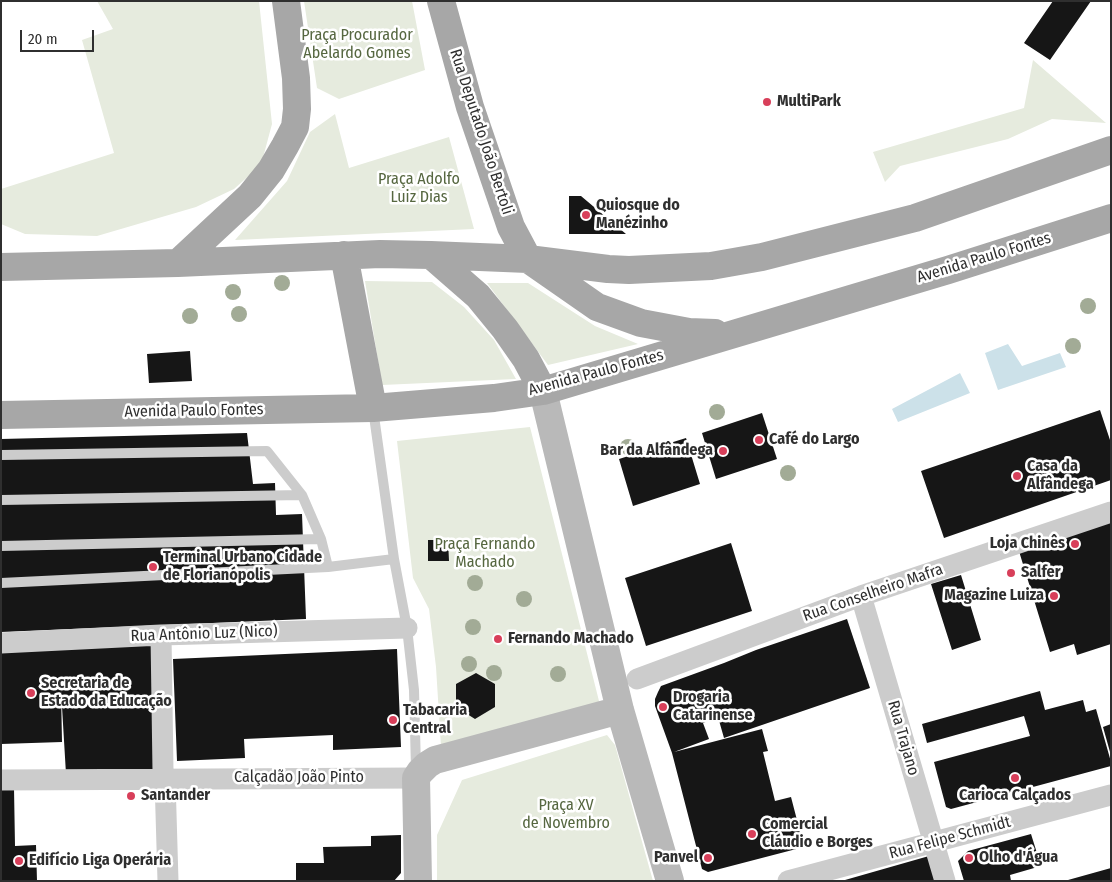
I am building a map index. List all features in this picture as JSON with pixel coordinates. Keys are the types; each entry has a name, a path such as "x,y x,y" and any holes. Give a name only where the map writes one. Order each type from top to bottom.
{"main road":[{"path":"178,263 255,190 271,170 295,126 296,78 286,1"},
{"name":"Rua Deputado João Bertoli","path":"441,1 470,107 511,227 528,260"},
{"path":"1,267 178,263 380,254 528,260 629,270 711,266 762,257 915,218 1111,150"},
{"name":"Avenida Paulo Fontes","path":"1,415 373,408 494,398 543,391 948,270 1111,218"},
{"path":"344,255 373,408"},
{"path":"431,255 478,296 506,329 526,358 543,391 620,710 670,881"},
{"path":"528,260 596,307 641,323 689,332 739,333"},
{"path":"418,881 416,778 427,765 435,760 620,710"}],"street":[{"name":"Rua Conselheiro Mafra","path":"637,679 861,596 1111,512"},
{"name":"Rua Trajano","path":"861,596 945,881"},
{"name":"Rua Antônio Luz (Nico)","path":"1,643 161,635 407,628"},
{"path":"161,635 163,771 165,779 168,881"},
{"name":"Calçadão João Pinto","path":"1,780 416,778"},
{"name":"Rua Felipe Schmidt","path":"788,881 1111,795"}],"lane":[{"path":"373,408 394,559 407,628 414,690 416,778"},
{"path":"1,455 267,451 302,495 322,539 328,567"},
{"path":"1,500 302,495"},
{"path":"1,546 322,539"},
{"path":"1,582 328,567 394,559"}],"green space":[{"path":"97,1 259,1 272,124 261,165 234,189 196,207 97,236 25,234 1,224 1,189 114,153 82,40 113,29"},
{"name":"Praça Procurador Abelardo Gomes","path":"304,1 412,1 425,70 339,99 317,88"},
{"path":"1033,60 1106,123 1052,119 1008,139 900,166 885,182 873,152 1024,108"},
{"name":"Praça Adolfo Luiz Dias","path":"335,114 349,168 449,137 474,229 235,240 287,181 310,132"},
{"path":"365,281 432,282 464,307 494,340 516,379 382,385"},
{"path":"487,283 528,283 595,326 638,344 548,365"},
{"name":"Praça Fernando Machado","path":"530,427 600,705 441,747 436,667 429,609 413,578 397,441"},
{"name":"Praça XV de Novembro","path":"607,735 615,745 653,881 437,881 437,835 462,780"}],"water":[{"path":"1008,344 1022,366 1060,353 1066,367 998,390 985,353"},
{"path":"960,373 970,393 898,422 892,409"}],"building":[{"path":"1053,1 1091,1 1050,60 1024,43"},
{"name":"Quiosque do Manézinho","path":"569,196 581,196 626,234 569,234"},
{"path":"190,351 192,381 149,383 147,354"},
{"name":"Casa da Alfândega","path":"1100,410 1111,443 1111,480 944,538 921,471"},
{"path":"762,413 777,459 716,479 702,433"},
{"name":"Terminal Urbano Cidade de Florianópolis","path":"247,433 253,484 275,483 276,515 302,514 306,619 1,632 1,439"},
{"path":"686,438 700,484 633,506 619,459"},
{"path":"1111,519 1111,644 1077,655 1074,644 1050,652 1018,548"},
{"path":"428,540 448,540 449,561 428,561"},
{"path":"731,543 752,611 646,646 625,578"},
{"path":"961,575 981,640 952,650 931,584"},
{"path":"847,619 870,688 724,738 718,717 703,723 709,739 674,752 762,729 768,751 763,752 775,801 791,797 804,847 708,872 702,869 672,753 655,706 655,699 661,686 756,650"},
{"path":"161,635 163,771 66,774 61,690 62,742 1,744 1,645"},
{"path":"397,649 401,747 333,750 333,735 244,739 245,758 177,761 173,659"},
{"path":"476,673 495,684 495,707 475,719 456,707 456,684"},
{"path":"1040,691 1045,710 1083,700 1086,712 1096,709 1111,766 951,809 946,807 934,762 1030,736 1024,716 927,743 922,724"},
{"path":"1111,724 1111,752 1110,752 1103,727"},
{"name":"Edifício Liga Operária","path":"14,788 15,846 36,845 37,881 1,881 1,789"},
{"path":"1031,834 1041,866 1010,875 1011,881 964,881 958,861 968,851"},
{"path":"401,835 401,873 394,881 296,881 296,863 324,863 323,847 371,846 371,836"},
{"path":"929,856 936,881 845,881 845,880"},
{"path":"1111,868 1111,881 1068,881 1068,880"}],"place":[{"name":"MultiPark","path":"767,102"},
{"name":"Quiosque do Manézinho","path":"586,215"},
{"name":"Café do Largo","path":"759,440"},
{"name":"Bar da Alfândega","path":"723,451"},
{"name":"Casa da Alfândega","path":"1017,476"},
{"name":"Loja Chinês","path":"1075,544"},
{"name":"Terminal Urbano Cidade de Florianópolis","path":"153,567"},
{"name":"Salfer","path":"1011,573"},
{"name":"Magazine Luiza","path":"1054,596"},
{"name":"Fernando Machado","path":"498,639"},
{"name":"Secretaria de Estado da Educação","path":"31,693"},
{"name":"Drogaria Catarinense","path":"663,707"},
{"name":"Tabacaria Central","path":"393,720"},
{"name":"Carioca Calçados","path":"1015,778"},
{"name":"Santander","path":"131,796"},
{"name":"Comercial Cláudio e Borges","path":"752,834"},
{"name":"Panvel","path":"708,858"},
{"name":"Olho d'Água","path":"969,858"},
{"name":"Edifício Liga Operária","path":"19,861"}]}
